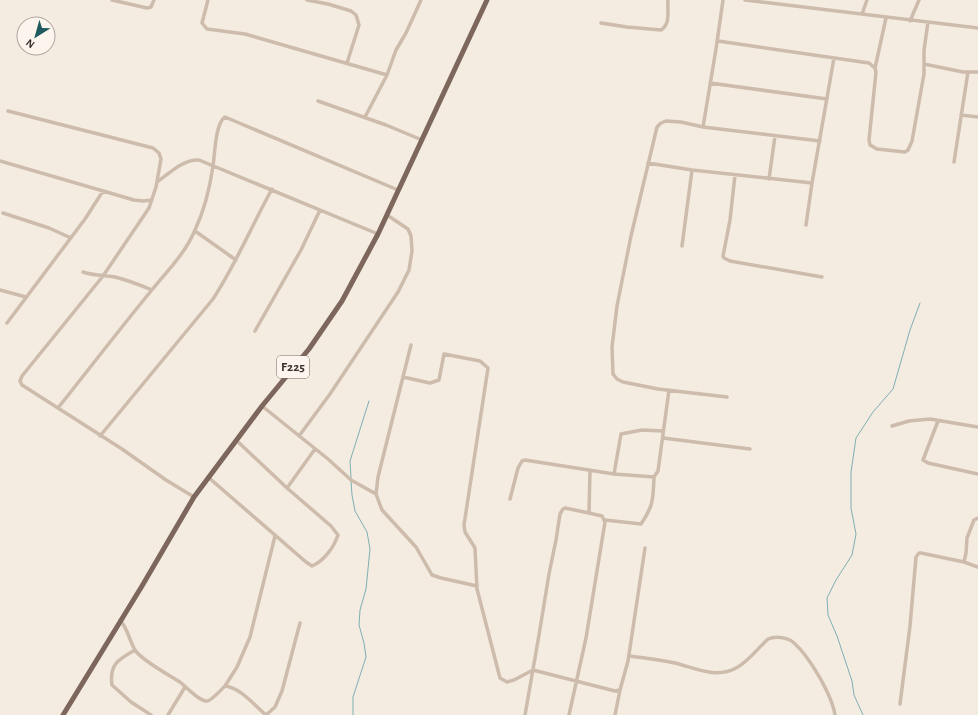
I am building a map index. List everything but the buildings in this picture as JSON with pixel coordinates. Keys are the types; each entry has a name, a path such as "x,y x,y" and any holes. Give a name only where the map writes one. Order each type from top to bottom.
{"main road":[{"name":"F225","path":"63,715 142,586 194,497 262,406 309,349 325,327 356,276 378,234 487,0"}],"street":[{"path":"112,0 147,8 151,7 154,0"},
{"path":"208,0 202,23 207,29 245,34 386,75"},
{"path":"306,0 328,4 351,11 356,15 359,25 347,63"},
{"path":"365,117 421,0"},
{"path":"601,23 627,28 661,30 668,22 668,0"},
{"path":"702,127 718,41 723,0"},
{"path":"745,0 978,28"},
{"path":"862,14 867,0"},
{"path":"910,21 918,0"},
{"path":"886,18 875,68 876,72 870,145 877,149 905,152 908,150 912,141 924,64 924,50 928,22"},
{"path":"718,41 869,63 875,68"},
{"path":"806,225 834,58"},
{"path":"924,64 968,72 978,72"},
{"path":"954,162 968,72"},
{"path":"710,83 827,99"},
{"path":"318,102 365,117 422,140"},
{"path":"8,112 153,148 159,153 161,159 157,182 149,208 103,276 22,376 20,381 22,385 194,497"},
{"path":"961,115 978,117"},
{"path":"58,408 152,290 174,265 195,231 203,210 213,166 217,135 222,119 225,117 398,190"},
{"path":"727,396 669,390 623,382 617,380 613,374 612,347 617,306 631,236 657,127 666,120 702,127 820,141"},
{"path":"769,179 775,136"},
{"path":"157,182 187,161 192,159 200,160 378,234"},
{"path":"0,161 134,200 152,200"},
{"path":"648,163 692,170 812,183"},
{"path":"682,246 692,170"},
{"path":"735,175 730,220 723,256 724,258 730,261 822,277"},
{"path":"100,436 213,299 236,260 272,189"},
{"path":"7,323 85,219 103,191"},
{"path":"255,331 301,250 320,210"},
{"path":"3,214 49,228 71,238"},
{"path":"299,436 330,394 398,292 409,270 412,251 411,236 408,229 387,215"},
{"path":"195,231 236,260"},
{"path":"83,272 128,280 152,290"},
{"path":"0,290 26,298"},
{"path":"411,345 378,477 376,494 382,510 416,547 432,575 477,586"},
{"path":"403,376 430,383 438,380 444,354 480,361 488,368 464,525 466,532 475,548 477,586 500,678 507,682 533,670 615,691 620,690"},
{"path":"525,715 560,514 565,508 602,516 605,520 641,524 650,510 653,499 654,477 658,471 669,390"},
{"path":"262,406 351,480 376,494"},
{"path":"892,426 909,421 930,419 978,427"},
{"path":"938,421 923,460 928,463 978,474"},
{"path":"614,474 620,434 642,430 663,431"},
{"path":"663,438 750,449"},
{"path":"208,477 275,536 312,566 319,563 335,542 338,535 331,526 287,488 236,440"},
{"path":"287,488 315,449"},
{"path":"510,499 518,468 522,461 525,460 614,474 654,477"},
{"path":"589,513 590,470"},
{"path":"964,562 969,532 974,520 978,518"},
{"path":"569,715 586,638 605,520"},
{"path":"120,620 128,631 135,650 141,656 201,700 206,702 210,701 225,686 237,668 250,637 275,536"},
{"path":"615,715 629,656 645,548"},
{"path":"900,704 910,626 916,557 919,553 921,553 964,562 978,567"},
{"path":"225,686 232,686 266,715 275,707 282,691 300,623"},
{"path":"629,656 676,663 705,672 727,672 742,664 768,639 773,637 784,638 795,643 814,667 833,705 835,715"},
{"path":"135,650 117,661 114,665 111,679 112,684 131,702 151,715"},
{"path":"168,715 185,687"}],"waterway":[{"path":"863,715 854,695 852,681 837,636 828,615 827,598 836,580 852,555 856,534 851,508 851,472 856,438 873,412 893,389 910,330 920,303"},
{"path":"351,478 350,461 369,401"},
{"path":"351,481 355,511 367,532 370,549 366,589 360,610 359,625 366,657 353,697 353,715"}]}
